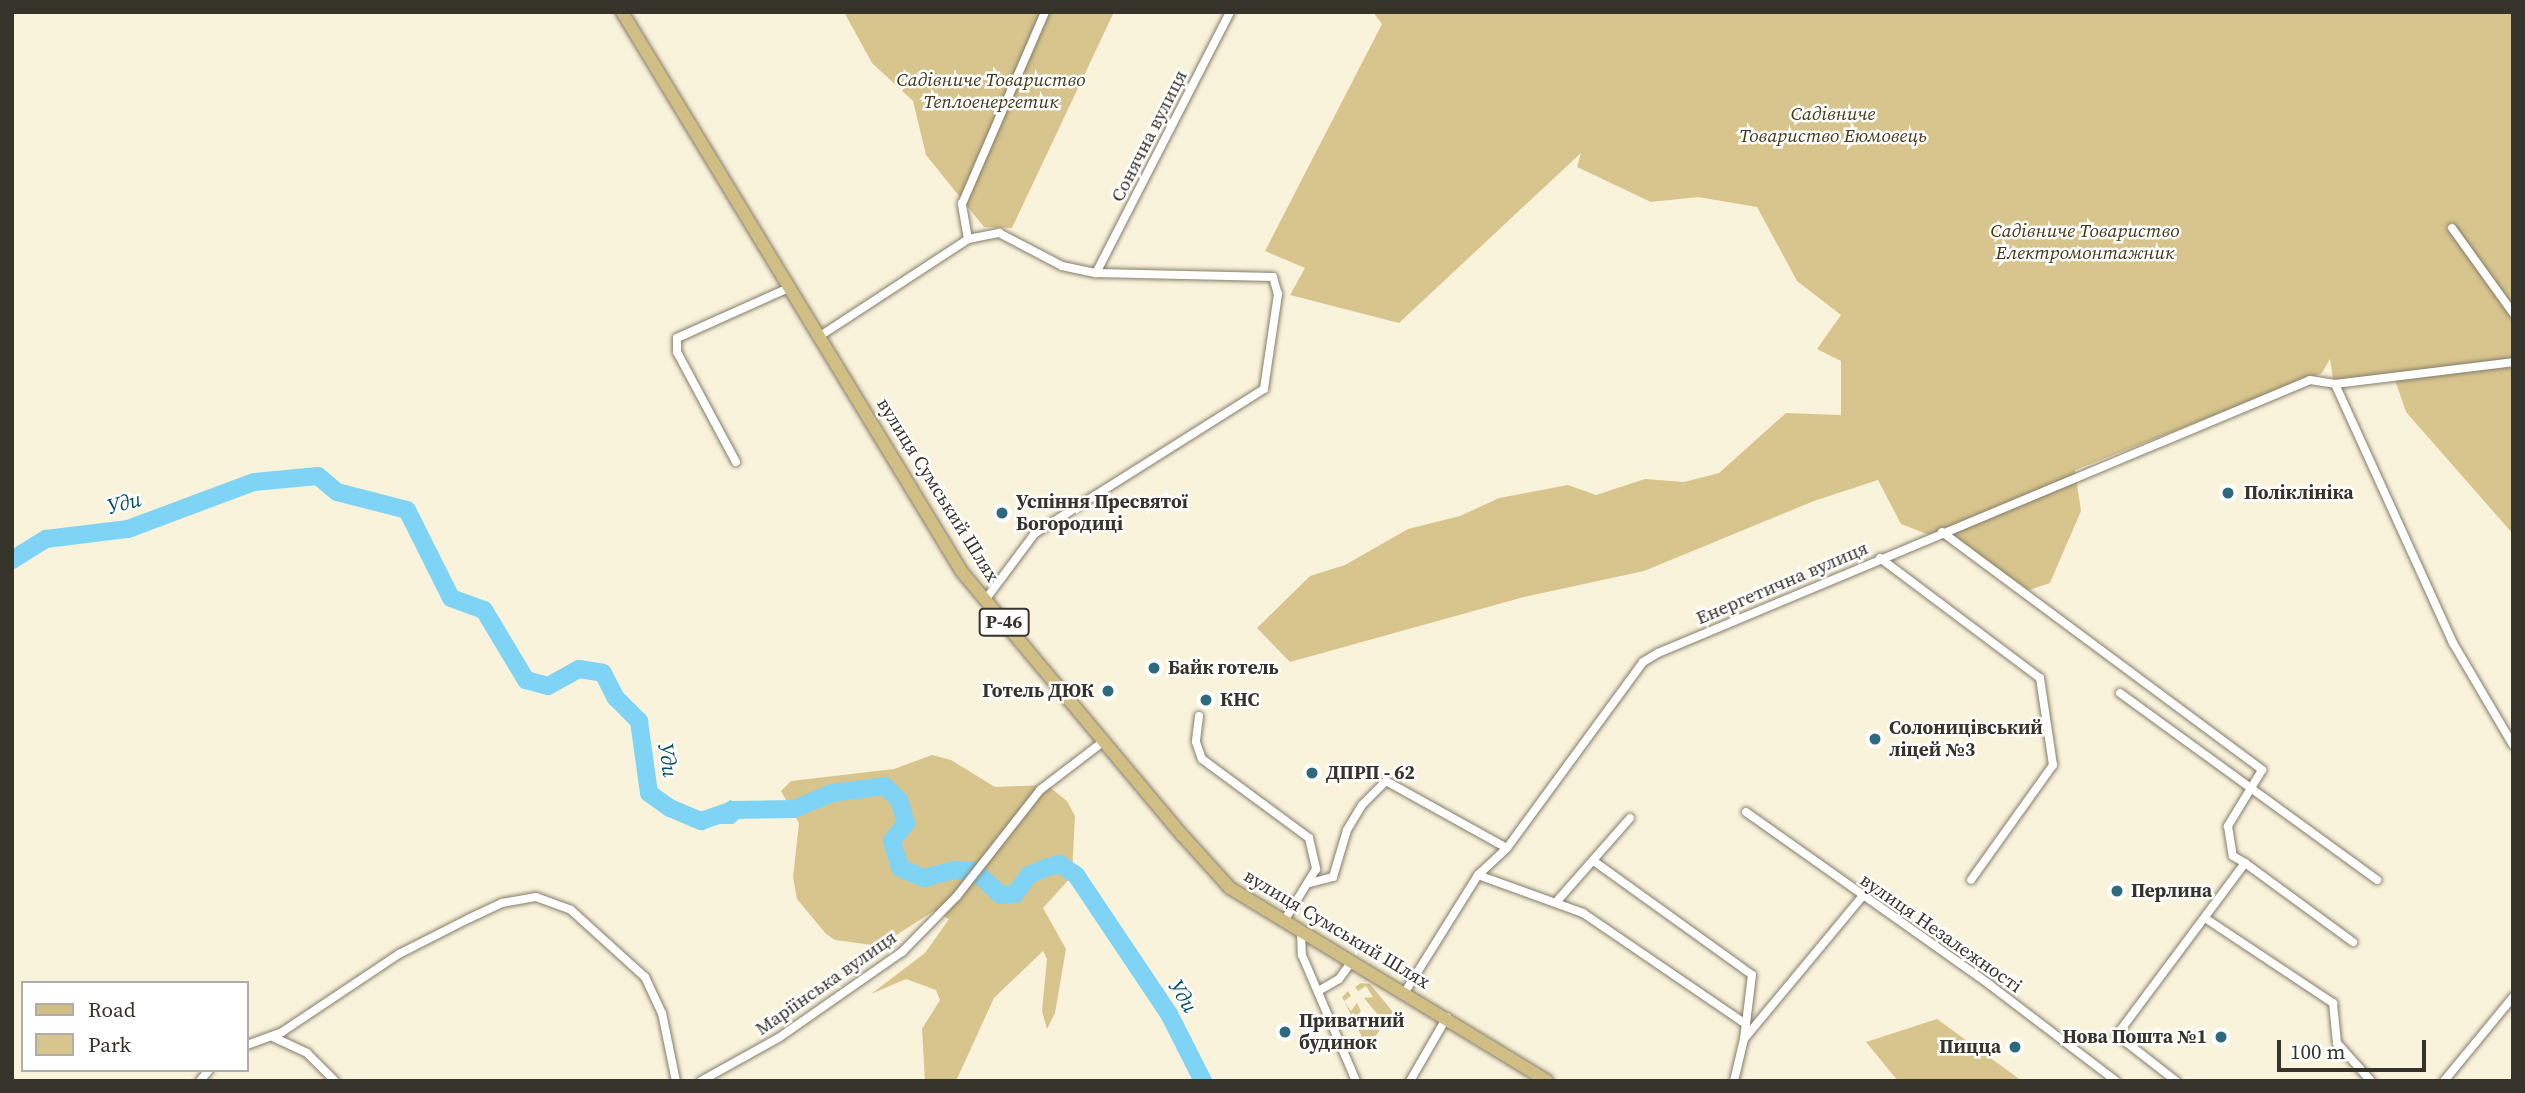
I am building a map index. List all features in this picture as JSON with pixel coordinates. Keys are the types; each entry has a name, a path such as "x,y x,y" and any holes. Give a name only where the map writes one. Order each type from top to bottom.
{"main road":[{"name":"вулиця Сумський Шлях","path":"622,12 962,572 1230,888 1447,1017 1547,1081"}],"street":[{"path":"968,239 962,204 1045,12"},
{"name":"Сонячна вулиця","path":"1096,273 1230,12"},
{"path":"2452,228 2513,313"},
{"path":"820,336 968,239 999,233 1062,266 1096,273 1250,278 1263,274 1273,277 1278,294 1264,389 1035,533 985,600"},
{"path":"736,462 677,352 677,338 791,287"},
{"name":"Енергетична вулиця","path":"1405,992 1478,875 1507,848 1643,662 1880,558 2310,380 2335,384 2513,362"},
{"path":"2335,384 2453,643 2513,745"},
{"path":"1942,532 2262,770 2228,826 2233,856 2353,942"},
{"path":"1880,558 2040,678 2053,765 1971,880"},
{"path":"2120,693 2377,880"},
{"path":"1199,716 1196,742 1202,759 1309,838 1316,869 1310,883 1284,921"},
{"name":"Маріїнська вулиця","path":"701,1081 780,1037 902,952 957,896 1048,782 1104,741"},
{"path":"1310,883 1333,877 1347,830 1362,805 1386,781 1507,848"},
{"name":"вулиця Незалежності","path":"1746,812 1862,898 1990,985 2116,1081"},
{"path":"1558,900 1595,862 1629,818"},
{"path":"1595,862 1752,975 1744,1039 1734,1081"},
{"path":"2175,1081 2117,1035 2245,863"},
{"path":"1478,875 1540,900 1558,900 1583,913 1746,1024"},
{"path":"248,1045 273,1037 400,954 502,903 536,897 571,910 645,976 662,1013 677,1081"},
{"path":"1744,1039 1862,898"},
{"path":"2206,918 2333,1003 2337,1043 2371,1081"},
{"path":"1301,931 1302,955 1320,990 1356,1081"},
{"path":"1320,990 1339,979 1352,961"},
{"path":"2444,1081 2513,997"},
{"path":"1410,1081 1447,1017"},
{"path":"273,1037 307,1053 335,1081"}],"green space":[{"name":"Садівниче Товариство Теплоенергетик","path":"844,12 1114,12 1012,228 984,227 926,155 913,101 872,63"},
{"path":"1373,12 2513,12 2513,534 2406,412 2392,371 2389,378 2333,379 2330,359 2322,373 2075,470 2081,511 2050,583 2029,590 1966,549 1901,524 1878,480 1814,501 1644,571 1524,597 1290,662 1257,628 1310,576 1345,565 1408,529 1460,516 1499,498 1568,485 1596,495 1645,479 1684,482 1719,473 1786,413 1841,415 1841,361 1817,349 1841,315 1797,281 1757,207 1698,197 1651,202 1577,167 1581,153 1399,323 1290,295 1305,268 1265,251 1382,24"},
{"path":"932,755 951,760 995,787 1047,785 1067,801 1075,816 1072,876 1043,908 1066,949 1055,1013 1047,1029 1042,1011 1047,959 1043,951 994,998 956,1081 925,1081 922,1029 940,1000 936,990 906,979 871,994 925,953 949,919 934,911 879,946 835,940 826,934 797,899 793,877 799,823 781,791 791,781 894,769"},
{"path":"1361,983 1370,984 1393,1012 1369,1045 1365,1043 1344,1001 1351,1011 1357,1003 1367,1024 1379,1016 1364,998 1373,997 1366,986 1358,991 1355,987"},
{"path":"1348,991 1351,996 1344,1001 1342,997"},
{"path":"1937,1019 2022,1081 1898,1081 1866,1042"}],"water":[{"path":"730,800 748,807 748,812 733,824 718,824 713,812"}],"waterway":[{"name":"Уди","path":"12,560 46,539 128,529 254,482 318,476 337,492 407,510 451,598 484,610 526,680 548,686 579,669 603,673 616,698 639,721 649,793 670,808 701,821 733,810 794,809 832,793 885,786 899,800 906,823 892,841 900,868 924,878 954,870 975,871 1001,895 1015,894 1029,875 1048,867 1060,864 1076,875 1169,1014 1203,1081"}],"place":[{"name":"Поліклініка","path":"2228,493"},
{"name":"Успіння Пресвятої Богородиці","path":"1002,513"},
{"name":"Байк готель","path":"1154,668"},
{"name":"Готель ДЮК","path":"1108,691"},
{"name":"КНС","path":"1206,700"},
{"name":"Солоницівський ліцей №3","path":"1875,739"},
{"name":"ДПРП - 62","path":"1312,773"},
{"name":"Перлина","path":"2117,891"},
{"name":"Приватний будинок","path":"1285,1032"},
{"name":"Нова Пошта №1","path":"2221,1037"},
{"name":"Пицца","path":"2015,1047"}],"park label":[{"name":"Садівниче Товариство Еюмовець","path":"1833,125"},
{"name":"Садівниче Товариство Електромонтажник","path":"2085,242"}]}
